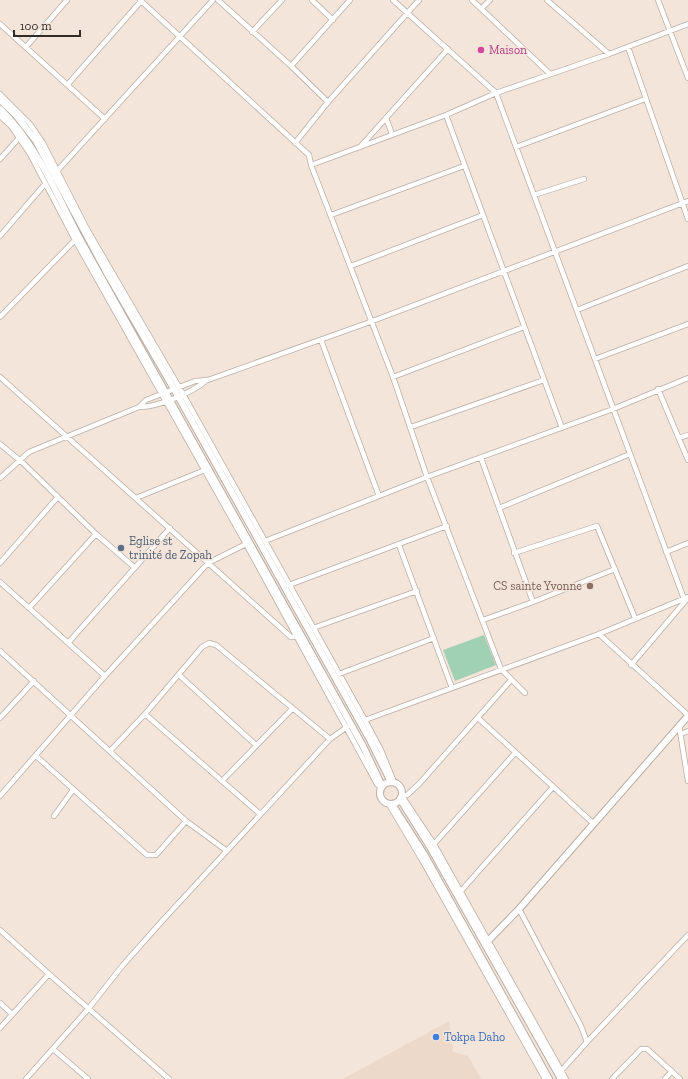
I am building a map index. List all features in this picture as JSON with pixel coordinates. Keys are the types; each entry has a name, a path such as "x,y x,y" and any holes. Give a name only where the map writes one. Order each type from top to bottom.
{"main road":[{"path":"0,100 15,114 36,141 108,275 181,395 392,782 401,789 401,798 487,942 561,1079"},
{"path":"0,109 13,121 30,144 164,393 363,746 382,787 381,798 390,804 424,854 549,1079"},
{"path":"487,942 519,909 594,824 636,772 688,715"},
{"path":"382,787 392,782"},
{"path":"390,804 401,798"}],"street":[{"path":"68,84 141,0 309,155 311,165 351,266 370,322 393,377 427,477 501,669 525,693"},
{"path":"57,171 212,0"},
{"path":"218,0 291,66 328,102"},
{"path":"252,32 282,0"},
{"path":"312,0 333,20"},
{"path":"291,66 350,0"},
{"path":"393,0 496,93 666,552 686,598"},
{"path":"295,143 328,102 419,0"},
{"path":"472,0 550,74"},
{"path":"482,9 490,0"},
{"path":"547,0 609,54"},
{"path":"658,0 671,30 688,78"},
{"path":"26,47 65,1"},
{"path":"0,24 105,119"},
{"path":"311,165 359,149 392,134 446,115 496,93 609,54 688,24"},
{"path":"628,47 645,99 686,202 688,219"},
{"path":"359,149 448,49"},
{"path":"0,94 30,124 177,388"},
{"path":"516,147 645,99"},
{"path":"446,115 562,428"},
{"path":"0,116 19,138 30,154 75,240 164,393"},
{"path":"386,118 392,134"},
{"path":"0,159 19,138"},
{"path":"331,216 464,166"},
{"path":"534,195 584,179"},
{"path":"0,236 45,184"},
{"path":"0,478 29,452 139,407 146,400 195,381 208,380 321,340 686,202"},
{"path":"351,266 483,215"},
{"path":"0,317 75,240"},
{"path":"576,310 688,266"},
{"path":"595,359 688,324"},
{"path":"393,377 524,327"},
{"path":"321,340 379,496"},
{"path":"0,377 66,438 170,528 291,637 297,637"},
{"path":"265,540 427,477 613,409 658,389 688,378"},
{"path":"139,407 149,407 181,395 198,388 208,380"},
{"path":"411,427 544,380"},
{"path":"658,389 688,460"},
{"path":"181,395 265,540 365,720 381,750 392,782"},
{"path":"168,400 377,784 382,787"},
{"path":"679,438 688,435"},
{"path":"0,444 20,461 96,534 134,567"},
{"path":"499,508 630,454"},
{"path":"481,458 514,553 533,602"},
{"path":"136,498 205,470"},
{"path":"0,564 57,498"},
{"path":"514,553 594,525 598,527 635,618"},
{"path":"289,585 447,526"},
{"path":"68,642 170,528"},
{"path":"29,608 96,534"},
{"path":"666,552 688,543"},
{"path":"0,796 105,676 208,563 246,544"},
{"path":"399,545 452,688"},
{"path":"483,620 533,602 615,569"},
{"path":"0,582 105,676"},
{"path":"313,628 417,591"},
{"path":"365,720 599,634 686,598"},
{"path":"631,665 686,598"},
{"path":"599,634 631,665 688,715"},
{"path":"339,674 434,638"},
{"path":"110,751 145,714 202,647 210,644 216,645 292,709 330,738"},
{"path":"0,651 186,821 227,851"},
{"path":"179,675 256,745"},
{"path":"511,680 419,784 407,795 401,798 434,844 461,891 487,942 566,1079"},
{"path":"0,718 34,681"},
{"path":"222,781 292,709"},
{"path":"145,714 260,814"},
{"path":"478,718 594,824"},
{"path":"679,725 688,781"},
{"path":"26,1079 89,1008 123,965 260,814 330,738 347,728"},
{"path":"681,734 688,731"},
{"path":"434,844 515,753"},
{"path":"36,756 148,856 156,855 186,821"},
{"path":"461,891 553,787"},
{"path":"54,816 73,790"},
{"path":"390,804 545,1079"},
{"path":"519,909 581,1026 587,1042"},
{"path":"0,930 169,1079"},
{"path":"561,1071 688,936"},
{"path":"0,1028 49,974"},
{"path":"0,1003 12,1014"},
{"path":"53,1049 88,1079"},
{"path":"612,1079 641,1049 647,1049 680,1079"},
{"path":"665,1079 672,1071"}],"shaded area":[{"name":"Tokpa Daho","path":"449,1021 453,1052 468,1056 481,1079 343,1079"}],"green space":[{"path":"484,635 496,665 455,681 443,650"}],"place":[{"name":"Maison","path":"481,50"},
{"name":"Eglise st trinité de Zopah","path":"121,548"},
{"name":"CS sainte Yvonne","path":"590,586"},
{"name":"Tokpa Daho","path":"436,1037"}]}
